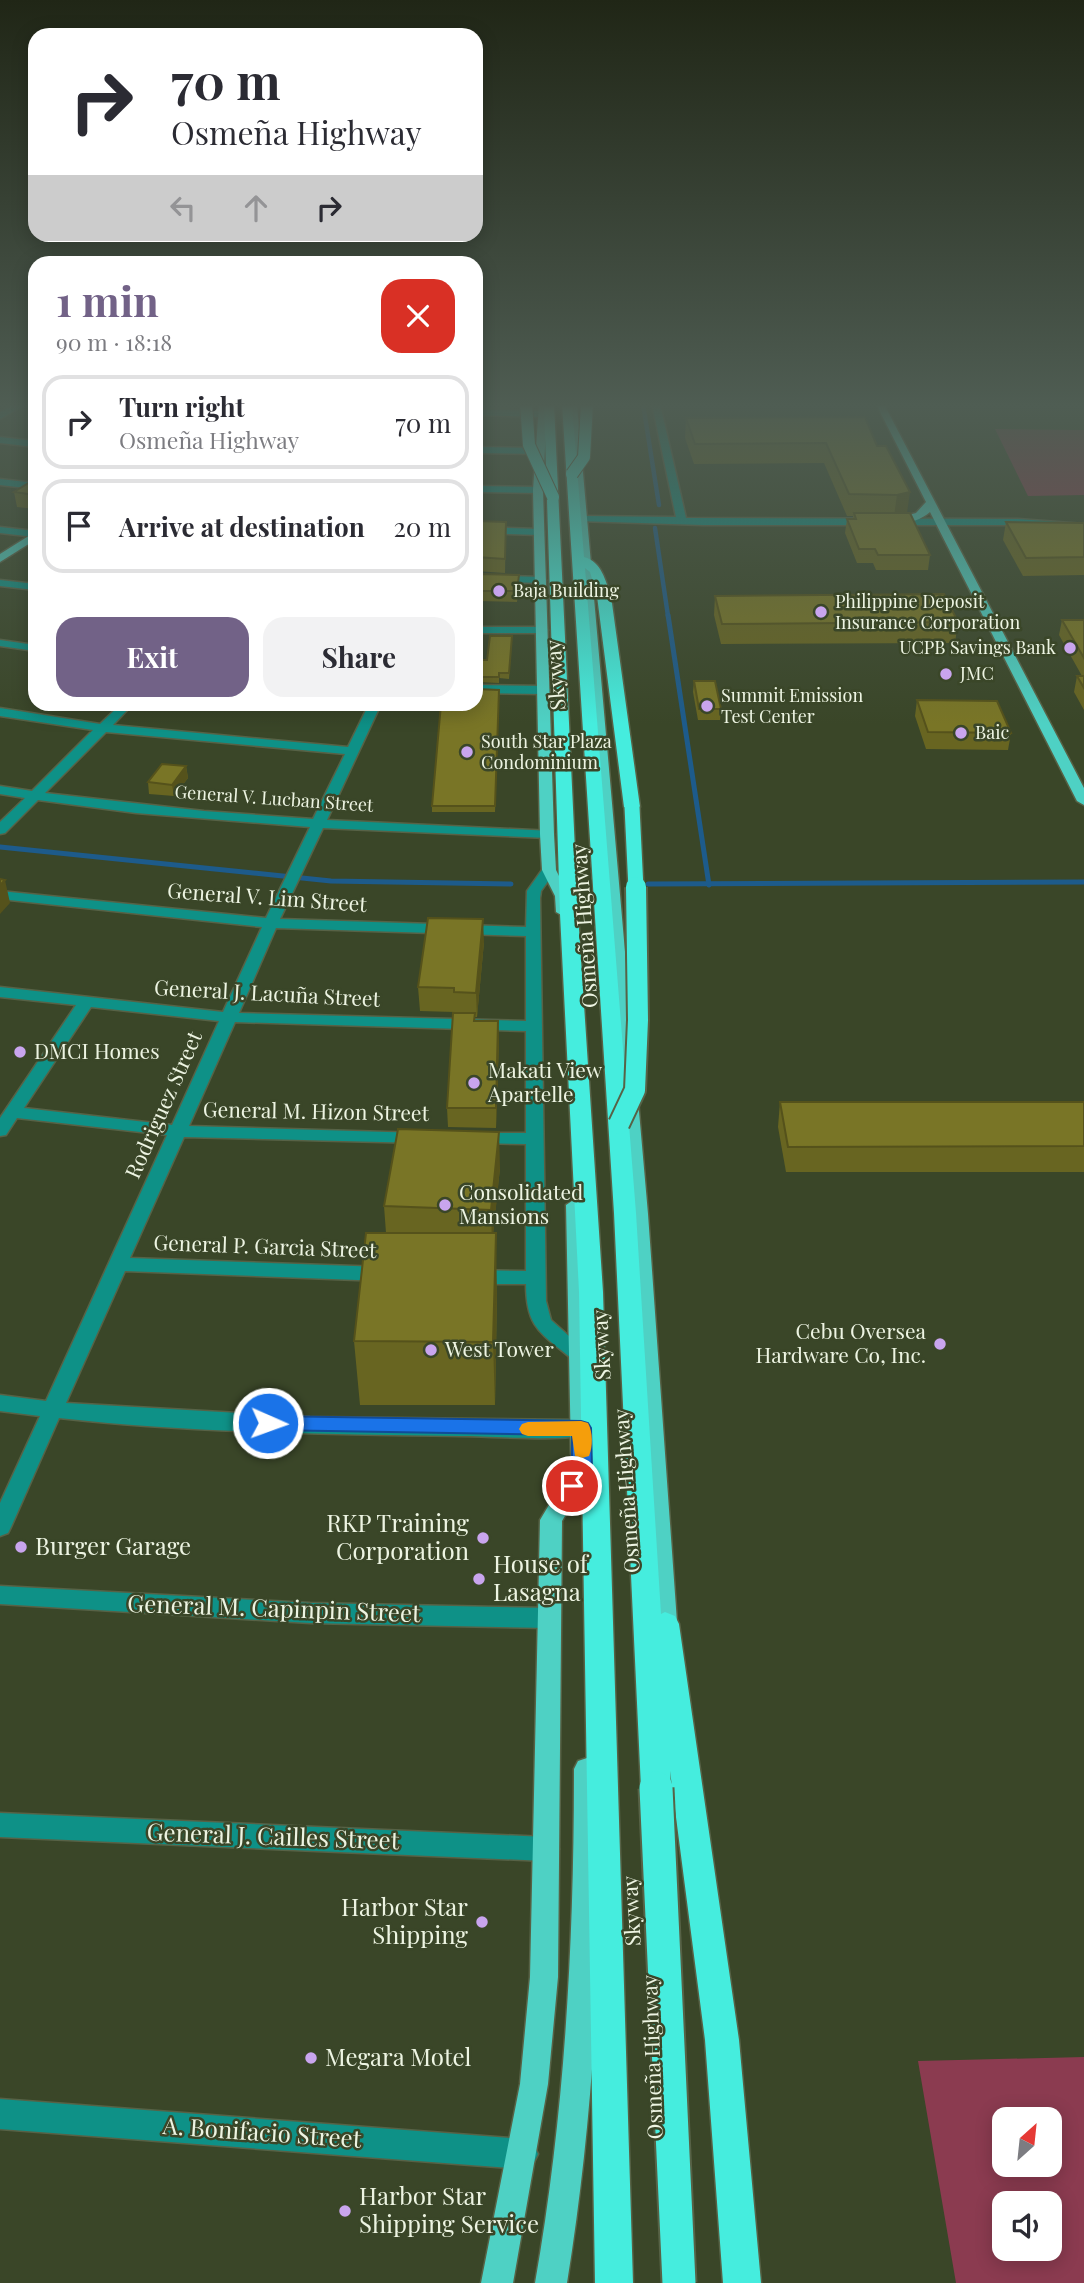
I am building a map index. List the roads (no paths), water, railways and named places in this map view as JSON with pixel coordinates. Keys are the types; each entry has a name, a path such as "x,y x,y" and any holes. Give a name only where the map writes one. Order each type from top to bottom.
{"highway":[{"name":"Skyway","path":"547,511 562,676 569,914 591,1292 614,2283"},
{"name":"Skyway","path":"575,511 619,1124 655,1775 677,2283"},
{"path":"585,561 596,571 604,596 632,807 638,1020 635,1090 619,1124"},
{"path":"665,1624 722,2040 742,2283"}],"main road":[{"name":"Osmeña Highway","path":"542,511 539,531 547,834 549,870 562,896 579,1354 587,1839 570,2157 551,2283"},
{"name":"Osmeña Highway","path":"581,511 639,1214 665,1624 692,2283"},
{"path":"886,522 920,516 927,511"},
{"path":"934,511 1084,801"},
{"path":"0,559 28,539"},
{"name":"Osmeña Highway","path":"497,2283 534,2084 544,1977 551,1520 582,1469"},
{"path":"677,2283 689,2221"}],"street":[{"path":"680,511 682,521"},
{"path":"582,519 1017,522 1084,527"},
{"path":"0,530 28,533"},
{"path":"483,530 539,531"},
{"path":"483,578 541,580"},
{"path":"0,583 28,586"},
{"path":"483,630 542,630"},
{"path":"0,643 28,648"},
{"path":"483,689 544,690"},
{"path":"0,830 120,711"},
{"name":"Rodriguez Street","path":"0,1527 228,1017 372,711"},
{"path":"0,712 102,728 352,751"},
{"name":"General V. Lucban Street","path":"0,790 34,796 319,824 547,834"},
{"name":"Osmeña Highway","path":"549,870 534,891 532,932 536,1301 542,1324 579,1354"},
{"name":"General V. Lim Street","path":"0,895 271,923 532,932"},
{"name":"General J. Lacuña Street","path":"0,992 228,1017 533,1026"},
{"path":"0,1130 86,1002"},
{"name":"General M. Hizon Street","path":"13,1112 177,1131 535,1139"},
{"name":"General P. Garcia Street","path":"118,1264 401,1275"},
{"path":"456,1277 537,1278"},
{"path":"0,1404 52,1411 194,1420 353,1426 581,1428"},
{"name":"General M. Capinpin Street","path":"0,1595 310,1612 548,1618"},
{"name":"General J. Cailles Street","path":"0,1825 546,1849"},
{"name":"A. Bonifacio Street","path":"0,2114 523,2154"}],"waterway":[{"path":"655,528 668,616"},
{"path":"668,615 709,884"},
{"path":"0,847 331,881 511,884"},
{"path":"709,884 1084,882"},
{"path":"648,884 709,884"}],"place":[{"name":"Baja Building","path":"499,591"},
{"name":"Philippine Deposit Insurance Corporation","path":"821,612"},
{"name":"UCPB Savings Bank","path":"1070,648"},
{"name":"JMC","path":"946,674"},
{"name":"Summit Emission Test Center","path":"707,706"},
{"name":"Baic","path":"961,733"},
{"name":"South Star Plaza Condominium","path":"467,752"},
{"name":"DMCI Homes","path":"20,1052"},
{"name":"Makati View Apartelle","path":"474,1083"},
{"name":"Consolidated Mansions","path":"445,1205"},
{"name":"Cebu Oversea Hardware Co, Inc.","path":"940,1344"},
{"name":"West Tower","path":"431,1350"},
{"name":"RKP Training Corporation","path":"483,1538"},
{"name":"Burger Garage","path":"21,1547"},
{"name":"House of Lasagna","path":"479,1579"},
{"name":"Harbor Star Shipping","path":"482,1922"},
{"name":"Megara Motel","path":"311,2058"},
{"name":"Harbor Star Shipping Service","path":"345,2211"}]}
